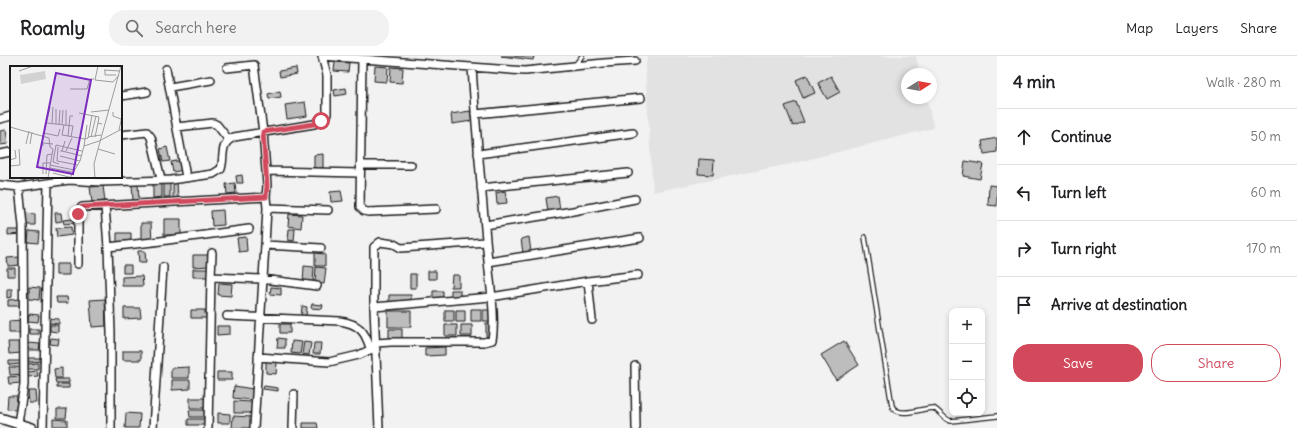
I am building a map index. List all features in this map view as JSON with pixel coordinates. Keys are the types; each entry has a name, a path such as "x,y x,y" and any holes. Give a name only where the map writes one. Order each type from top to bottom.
{"main road":[{"path":"0,418 32,428"}],"street":[{"path":"0,185 19,187 48,183 69,178 100,182 161,179 171,180 213,174 221,169 224,147 228,139 314,124 325,118 327,114 327,75 322,56 362,59 385,58 525,71 635,61"},
{"path":"362,59 360,207 364,211 436,209"},
{"path":"227,68 254,65 263,132 266,171 267,208 254,428"},
{"path":"258,357 329,362 359,355 374,346 490,342 492,340 494,333 492,298 478,154 472,67"},
{"path":"166,69 186,177"},
{"path":"170,87 210,80"},
{"path":"122,96 147,92"},
{"path":"475,114 641,98"},
{"path":"0,119 10,116"},
{"path":"177,127 213,123 217,125 228,139"},
{"path":"122,135 147,132 151,137 161,179"},
{"path":"478,154 633,133"},
{"path":"0,154 10,152"},
{"path":"266,171 360,169 411,165"},
{"path":"481,188 628,173"},
{"path":"43,428 48,183"},
{"path":"18,423 24,385 23,226 19,187"},
{"path":"78,264 78,211 82,207 266,197"},
{"path":"485,225 573,211 635,199"},
{"path":"105,206 111,332 111,428"},
{"path":"267,208 328,210"},
{"path":"108,247 249,229"},
{"path":"488,262 640,238"},
{"path":"379,428 374,346 374,247 380,242 394,244 401,248 486,242"},
{"path":"265,245 321,248"},
{"path":"208,428 212,252"},
{"path":"153,428 163,267"},
{"path":"374,307 492,298 638,275"},
{"path":"211,277 262,279 317,286"},
{"path":"588,282 592,320"},
{"path":"227,316 349,322 363,331 374,346"},
{"path":"635,366 636,428"},
{"path":"294,394 294,428"}],"lane":[{"path":"575,66 582,56"},
{"path":"865,237 892,406 894,410 901,413 933,408 946,419 951,421 997,416"}],"shaded area":[{"path":"648,56 916,56 919,68 901,68 901,104 928,104 934,128 790,164 653,192 645,67"}],"building":[{"path":"501,56 534,56 533,60"},
{"path":"335,62 349,63 348,72 334,71"},
{"path":"375,66 388,67 387,82 374,81"},
{"path":"391,67 403,68 402,83 390,82"},
{"path":"296,68 297,74 280,77 279,71"},
{"path":"807,75 815,93 803,98 796,80"},
{"path":"831,76 840,92 827,99 818,83"},
{"path":"346,88 347,94 335,96 334,90"},
{"path":"280,91 281,97 269,99 268,94"},
{"path":"305,102 307,116 287,119 285,105"},
{"path":"796,102 804,122 793,126 785,106"},
{"path":"470,111 472,121 452,124 451,114"},
{"path":"6,130 8,144 0,145 0,131"},
{"path":"997,138 997,152 984,154 982,141"},
{"path":"167,147 170,161 163,162 160,149"},
{"path":"323,154 323,168 314,169 314,155"},
{"path":"699,159 714,160 713,175 698,174"},
{"path":"182,160 184,170 173,172 171,162"},
{"path":"965,161 983,164 980,179 963,176"},
{"path":"242,175 243,183 237,183 236,176"},
{"path":"164,182 170,182 170,197 164,197"},
{"path":"173,182 177,182 178,198 173,198"},
{"path":"153,183 162,183 162,197 153,198"},
{"path":"235,183 236,193 227,194 226,184"},
{"path":"132,184 138,184 139,201 133,201"},
{"path":"989,185 997,186 997,206 988,205"},
{"path":"103,186 105,201 92,202 90,187"},
{"path":"341,191 343,201 331,202 330,192"},
{"path":"505,191 507,203 497,204 496,193"},
{"path":"558,196 560,210 548,212 546,198"},
{"path":"223,210 224,225 212,226 211,211"},
{"path":"25,213 35,214 35,225 25,225"},
{"path":"55,213 61,213 62,221 56,222"},
{"path":"289,214 302,215 301,228 288,226"},
{"path":"73,219 74,223 64,224 63,220"},
{"path":"164,219 181,219 181,235 164,235"},
{"path":"141,223 151,223 152,242 141,242"},
{"path":"71,227 72,235 57,237 56,228"},
{"path":"289,229 295,229 294,241 288,240"},
{"path":"8,230 22,230 22,234 8,235"},
{"path":"29,231 39,232 38,243 28,242"},
{"path":"117,233 131,233 131,243 117,243"},
{"path":"246,237 247,251 239,252 237,238"},
{"path":"529,237 531,252 523,253 521,239"},
{"path":"138,251 145,251 146,263 139,263"},
{"path":"315,253 325,254 325,266 315,266"},
{"path":"193,255 210,255 210,266 193,267"},
{"path":"20,257 21,265 8,266 7,258"},
{"path":"56,264 69,264 69,275 56,275"},
{"path":"123,265 131,265 131,273 123,273"},
{"path":"304,266 314,267 313,283 303,283"},
{"path":"316,267 326,268 324,284 315,283"},
{"path":"7,268 15,268 15,276 7,276"},
{"path":"193,269 208,269 208,277 193,277"},
{"path":"428,271 436,271 436,279 428,279"},
{"path":"410,274 416,274 416,288 410,288"},
{"path":"452,275 459,275 459,287 451,287"},
{"path":"142,276 143,286 122,286 122,277"},
{"path":"219,283 232,284 231,296 218,295"},
{"path":"29,287 40,288 39,300 29,299"},
{"path":"271,287 281,288 281,295 270,294"},
{"path":"7,289 12,289 12,297 7,298"},
{"path":"451,290 460,290 460,300 451,300"},
{"path":"433,291 443,291 443,299 433,299"},
{"path":"389,295 411,295 411,302 389,302"},
{"path":"56,297 67,297 68,303 57,303"},
{"path":"21,299 21,306 8,306 8,300"},
{"path":"105,299 106,326 92,327 90,300"},
{"path":"312,304 323,305 322,309 311,308"},
{"path":"302,306 307,307 306,316 301,316"},
{"path":"124,308 140,308 141,318 124,319"},
{"path":"471,309 481,309 481,321 471,321"},
{"path":"191,310 205,310 205,314 208,314 208,318 191,318"},
{"path":"445,310 454,310 454,321 445,321"},
{"path":"456,310 465,310 465,322 456,322"},
{"path":"483,310 491,310 491,321 483,321"},
{"path":"388,311 411,311 411,327 388,327"},
{"path":"29,314 39,315 38,322 28,321"},
{"path":"49,318 59,319 59,324 49,323"},
{"path":"22,320 22,333 9,333 9,321"},
{"path":"486,323 492,323 492,337 486,337"},
{"path":"280,324 290,324 290,333 280,333"},
{"path":"50,325 58,325 58,332 50,331"},
{"path":"445,325 457,325 457,336 445,336"},
{"path":"461,325 472,325 472,336 461,336"},
{"path":"217,326 230,326 230,334 217,335"},
{"path":"29,329 39,329 39,334 29,334"},
{"path":"389,329 402,329 402,339 389,339"},
{"path":"51,338 59,339 58,345 50,344"},
{"path":"278,338 285,339 285,348 277,348"},
{"path":"292,341 302,342 300,354 291,353"},
{"path":"844,341 859,365 836,380 821,355"},
{"path":"8,342 21,342 22,353 9,354"},
{"path":"304,342 311,343 309,355 302,354"},
{"path":"29,343 40,344 39,350 29,350"},
{"path":"314,343 321,343 320,354 313,354"},
{"path":"445,347 445,355 425,356 425,348"},
{"path":"123,351 141,351 141,360 123,360"},
{"path":"28,358 43,358 43,361 29,362"},
{"path":"9,361 22,361 22,364 9,365"},
{"path":"266,361 277,362 276,374 266,373"},
{"path":"38,363 38,369 28,369 28,364"},
{"path":"9,367 22,367 22,374 10,375"},
{"path":"189,367 189,378 171,378 171,368"},
{"path":"62,368 62,378 55,378 54,369"},
{"path":"37,371 38,376 28,377 28,372"},
{"path":"217,372 232,372 232,380 217,380"},
{"path":"21,376 22,383 9,384 8,377"},
{"path":"55,379 69,379 69,383 56,383"},
{"path":"172,380 190,380 190,389 172,390"},
{"path":"57,384 69,384 69,388 57,388"},
{"path":"234,386 253,389 252,400 233,398"},
{"path":"264,386 278,388 278,391 263,389"},
{"path":"28,391 36,391 37,403 29,403"},
{"path":"8,396 17,396 16,410 7,409"},
{"path":"190,398 207,398 208,408 190,408"},
{"path":"234,401 252,402 252,413 234,413"},
{"path":"57,409 67,409 66,418 57,418"},
{"path":"189,410 206,410 206,417 190,417"},
{"path":"126,413 140,414 139,428 125,428"},
{"path":"218,413 230,414 230,423 218,423"},
{"path":"233,416 252,417 252,428 232,428"},
{"path":"53,419 67,420 67,426 53,426"},
{"path":"188,419 205,419 205,425 188,425"},
{"path":"303,423 317,423 318,428 303,428"}],"route":[{"path":"78,214 78,211 82,207 266,197 267,186 263,132 314,124 321,121"}]}
